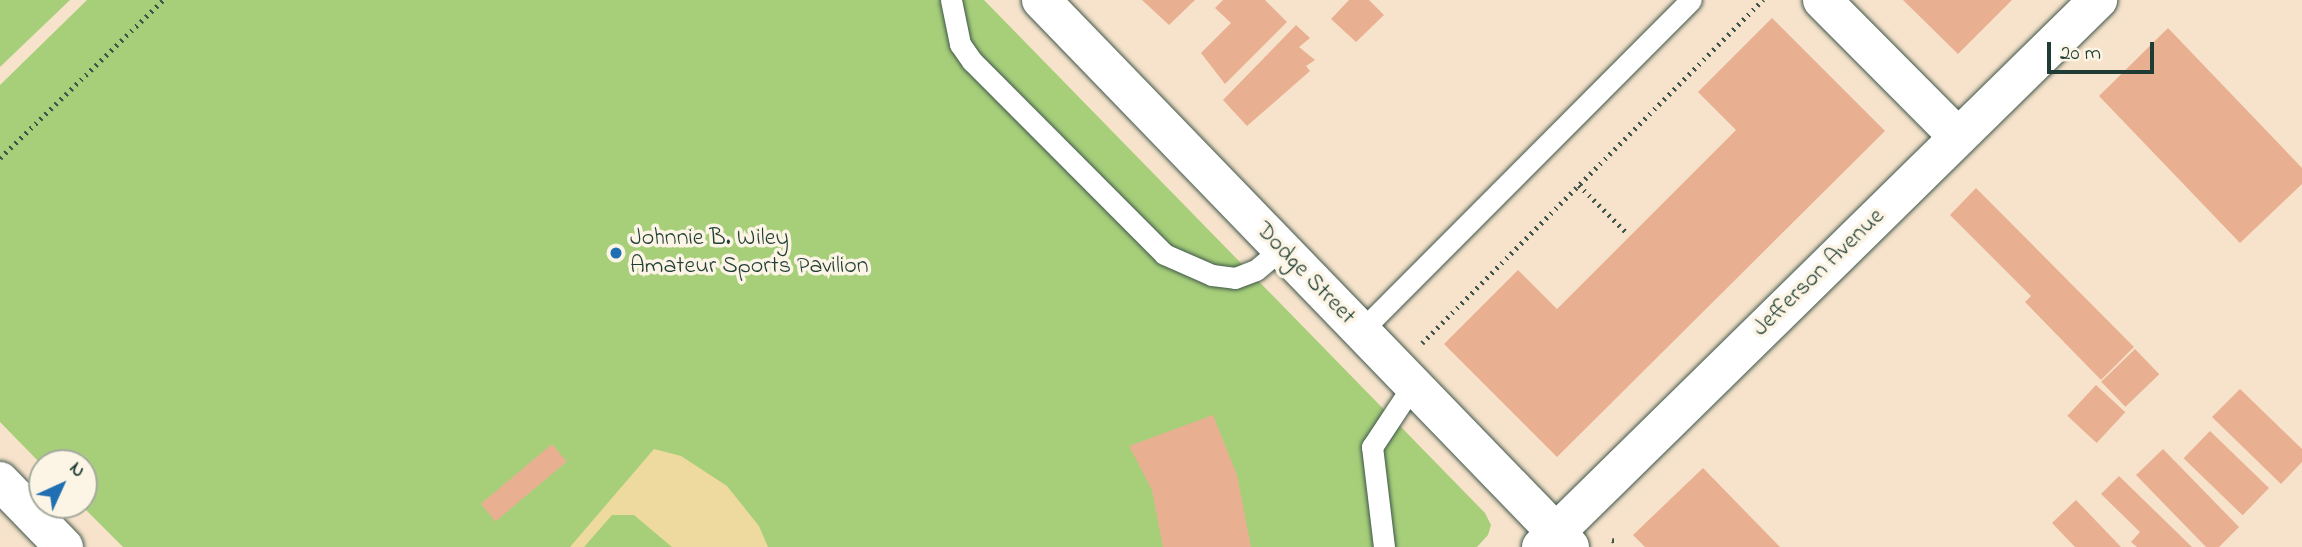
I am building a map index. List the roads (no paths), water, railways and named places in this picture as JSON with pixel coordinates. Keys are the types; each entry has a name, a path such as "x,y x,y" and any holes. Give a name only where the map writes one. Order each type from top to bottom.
{"street":[{"name":"Dodge Street","path":"1041,0 1413,385 1556,542"},
{"path":"1822,0 1958,137"},
{"name":"Jefferson Avenue","path":"1556,542 1958,137 2098,0"},
{"path":"0,481 64,547"}],"lane":[{"path":"951,0 960,44 972,61 1164,254 1212,275 1235,278 1256,270 1281,249"},
{"path":"1361,331 1691,0"},
{"path":"1384,547 1372,447 1413,385"}],"place":[{"name":"Johnnie B. Wiley Amateur Sports Pavilion","path":"616,253"}]}
